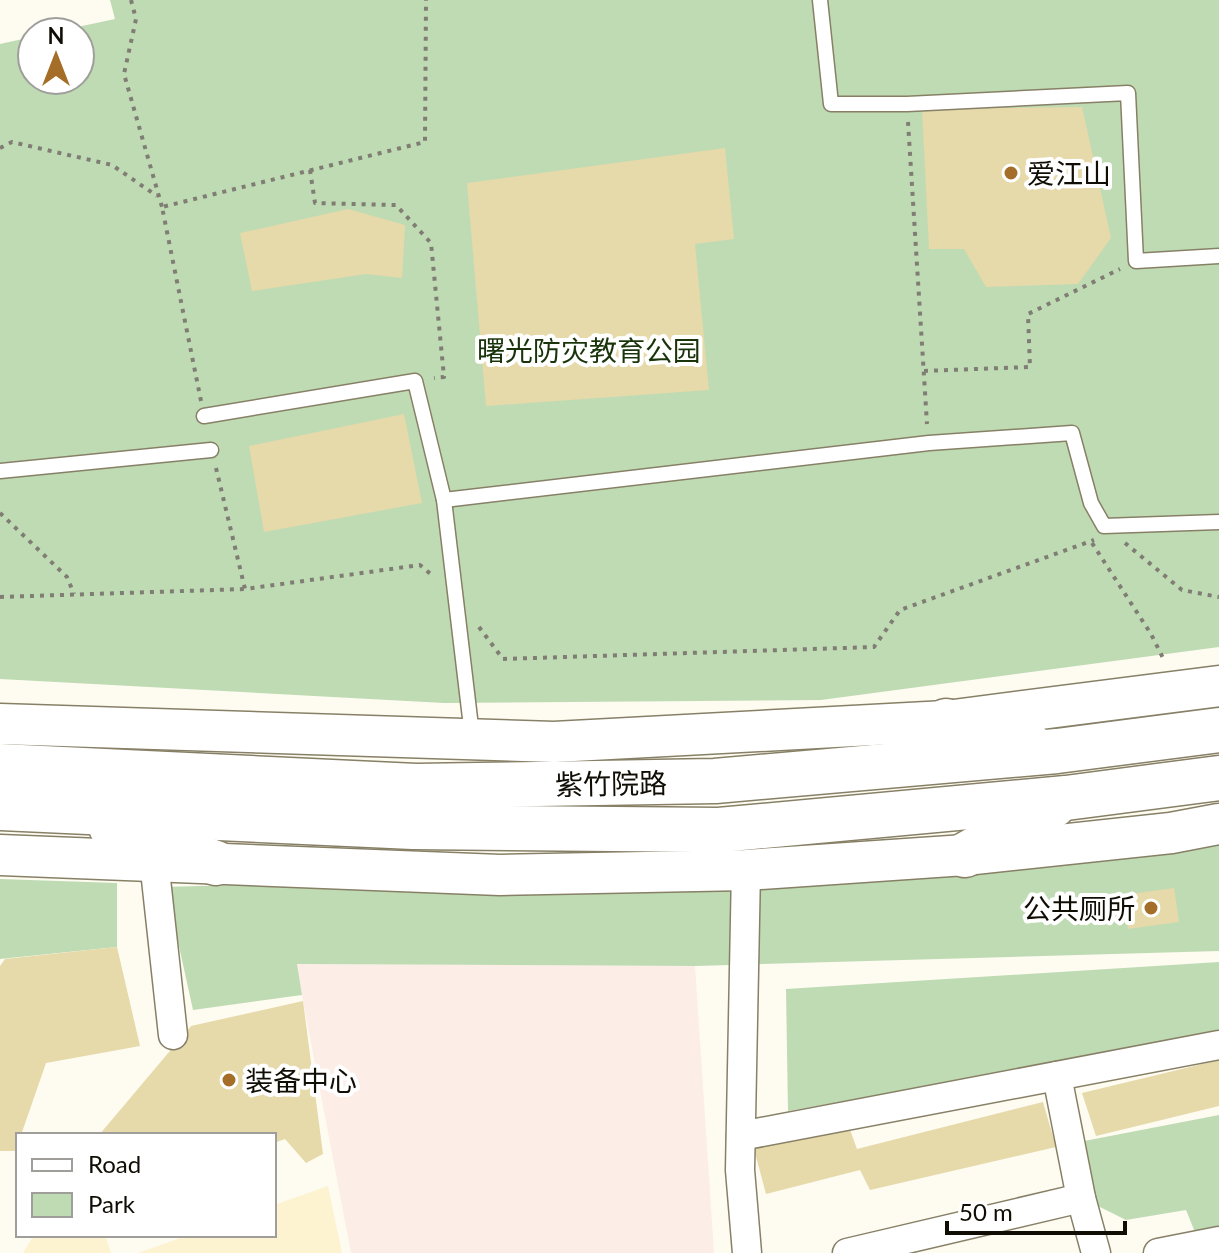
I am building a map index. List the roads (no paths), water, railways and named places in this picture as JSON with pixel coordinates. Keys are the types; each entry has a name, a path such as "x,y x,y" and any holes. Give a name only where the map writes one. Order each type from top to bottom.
{"main road":[{"path":"946,721 1057,751"},
{"name":"紫竹院路","path":"0,766 447,786 715,781 1057,751 1219,730"},
{"name":"紫竹院路","path":"0,808 413,827 719,830 1066,798 1219,778"},
{"path":"965,855 1066,798"},
{"path":"63,811 216,863"}],"street":[{"name":"紫竹院路","path":"0,724 554,742 946,721 1219,686"},
{"path":"0,855 500,875 746,870 965,855 1171,833 1219,824"},
{"path":"154,861 173,1035"},
{"path":"746,870 740,1170 747,1253"},
{"path":"741,1136 1219,1045"},
{"path":"1057,1076 1081,1198 1096,1253"},
{"path":"847,1253 1081,1198"},
{"path":"1158,1253 1219,1241"}],"lane":[{"path":"820,0 831,104 907,104 1128,93 1136,261 1219,256"},
{"path":"204,416 415,381 444,500 472,739"},
{"path":"444,500 929,443 1072,433 1091,503 1104,526 1219,522"},
{"path":"0,471 211,450"}],"place":[{"name":"爱江山","path":"1011,173"},
{"name":"公共厕所","path":"1151,908"},
{"name":"装备中心","path":"229,1080"}],"park label":[{"name":"曙光防灾教育公园","path":"589,350"}]}
